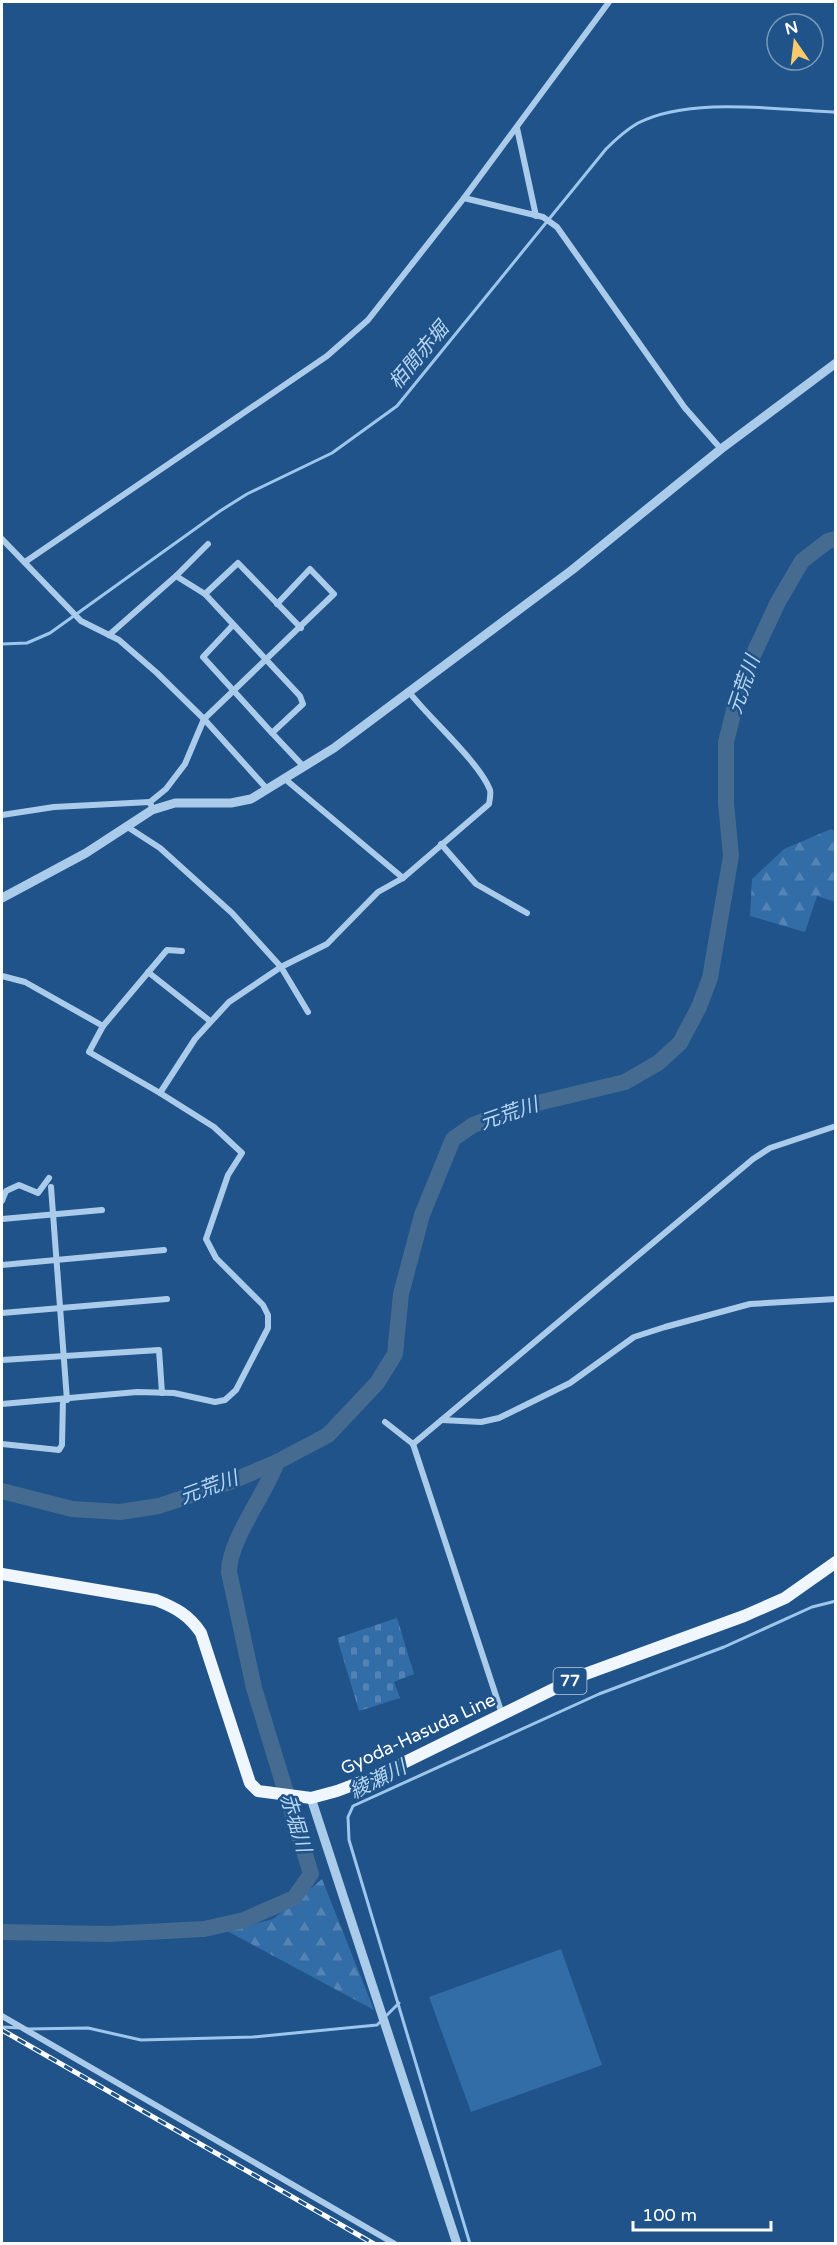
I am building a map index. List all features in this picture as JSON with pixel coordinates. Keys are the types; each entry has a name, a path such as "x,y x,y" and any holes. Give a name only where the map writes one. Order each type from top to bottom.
{"main road":[{"name":"Gyoda-Hasuda Line","path":"2,1574 156,1600 179,1610 191,1619 201,1633 246,1776 258,1791 308,1798 377,1776 580,1676 744,1616 785,1598 836,1562"}],"street":[{"path":"25,562 327,356 368,320 464,198 609,2"},
{"path":"517,128 539,217"},
{"path":"464,198 539,217 557,227 685,408 721,449"},
{"path":"2,815 54,807 151,806 243,801 268,790 304,768 572,570 721,449 836,363"},
{"path":"2,538 81,621 119,640 204,718 268,790"},
{"path":"109,635 176,576 208,544"},
{"path":"205,594 238,563 301,628"},
{"path":"2,898 86,853 151,806 185,764 204,718 234,692 265,659 301,628 334,594 310,569 277,604"},
{"path":"176,576 205,594 303,702 272,733"},
{"path":"233,626 202,657 304,768"},
{"path":"160,1093 210,1021 243,991 281,967 327,944 378,892 403,878 489,804 491,792 464,753 428,716 409,692"},
{"path":"285,779 403,878"},
{"path":"126,826 160,848 232,913 281,967 308,1012"},
{"path":"441,844 476,884 527,913"},
{"path":"2,1404 137,1392 162,1393 215,1402 232,1396 268,1328 269,1321 263,1305 216,1257 206,1239 228,1175 242,1153 214,1127 89,1052 103,1026 167,950 182,951"},
{"path":"148,972 210,1021"},
{"path":"2,976 25,981 103,1026"},
{"path":"413,1444 753,1159 770,1148 836,1126"},
{"path":"2,1201 6,1191 19,1185 38,1192 49,1178"},
{"path":"2,1444 59,1450 62,1445 65,1399 51,1187"},
{"path":"2,1219 102,1210"},
{"path":"2,1265 164,1250"},
{"path":"2,1313 166,1299"},
{"path":"441,1420 481,1422 499,1418 570,1383 634,1337 664,1327 750,1304 836,1299"},
{"path":"2,1360 159,1350 162,1393"},
{"path":"385,1422 413,1444 502,1716"},
{"path":"308,1798 457,2244"},
{"path":"2,2016 395,2244"}],"green space":[{"path":"831,829 835,831 835,902 817,896 805,932 750,916 752,879 784,849"},
{"path":"397,1618 414,1674 394,1682 400,1698 359,1711 337,1638"},
{"path":"322,1879 374,2010 227,1931 273,1919"},
{"path":"561,1949 602,2065 471,2112 429,1997"}],"waterway":[{"name":"栢間赤堀","path":"2,644 27,643 50,633 220,511 247,494 332,453 397,406 606,149 638,123 659,115 708,107 761,107 836,112"},
{"name":"元荒川","path":"2,1491 72,1509 120,1512 159,1506 230,1482 277,1462 328,1435 377,1383 395,1354 401,1294 422,1215 453,1139 473,1125 517,1108 625,1082 658,1063 680,1043 699,1007 710,978 731,856 726,803 726,742 742,679 778,602 802,561 828,541 836,539"},
{"name":"赤堀川","path":"2,1932 108,1934 204,1929 244,1920 294,1898 311,1874 254,1688 229,1572 231,1559 241,1532 277,1462"},
{"name":"綾瀬川","path":"470,2244 349,1840 348,1817 353,1806 599,1694 724,1647 812,1607 836,1601"},
{"path":"27,2029 88,2028 141,2040 253,2037 377,2025 399,2003"},
{"path":"2,2027 21,2028"}],"railway":[{"path":"2,2030 374,2244"}]}
